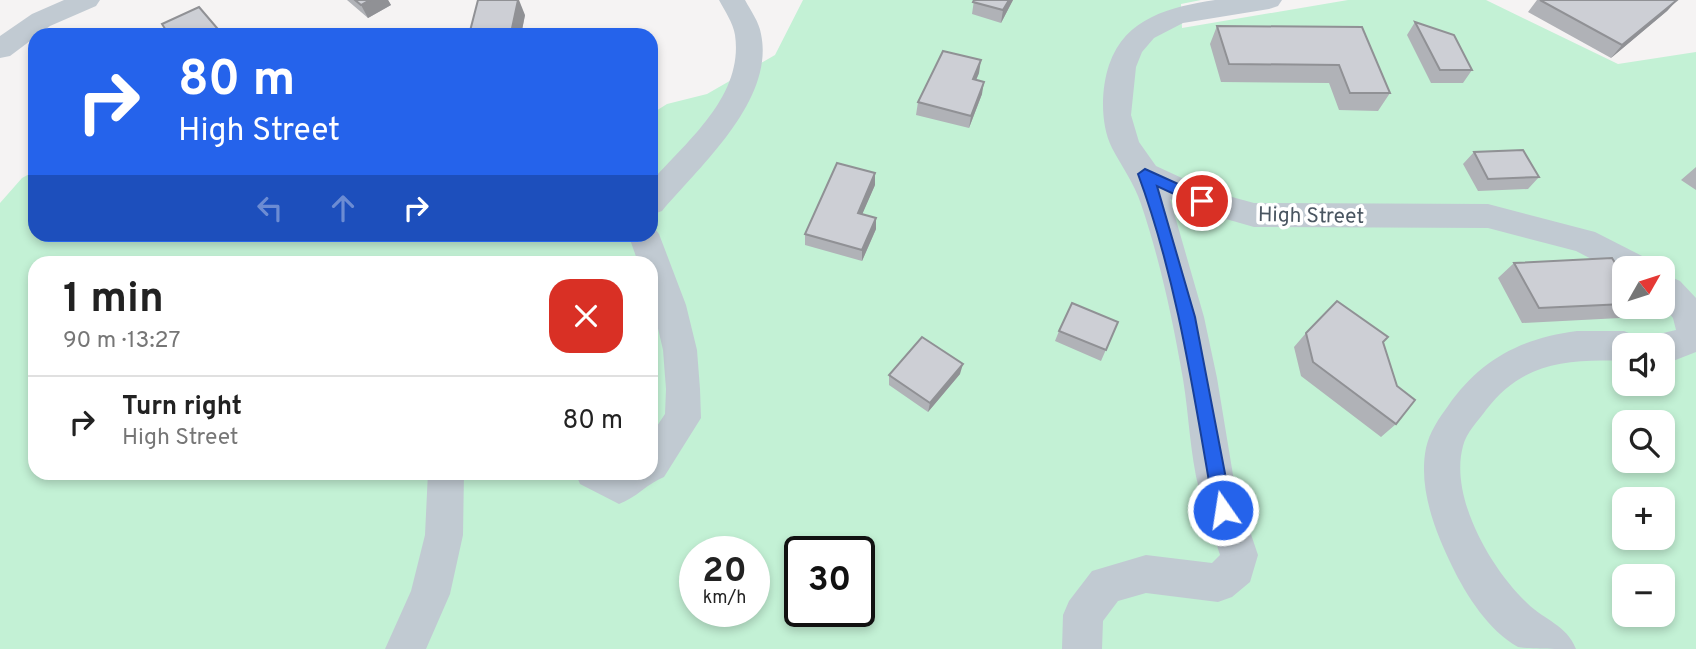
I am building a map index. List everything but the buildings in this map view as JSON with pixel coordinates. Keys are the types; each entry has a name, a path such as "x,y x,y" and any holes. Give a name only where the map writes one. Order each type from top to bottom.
{"street":[{"path":"30,28 41,20 87,0"},
{"path":"658,195 736,101 746,76 749,37 732,0"},
{"path":"1082,649 1083,615 1106,585 1146,574 1218,583 1236,568 1239,555 1230,534 1217,486 1200,378 1187,317 1157,206 1145,174 1125,145 1117,115 1122,67 1130,48 1145,32 1176,15 1269,0"},
{"path":"0,49 28,29"},
{"name":"High Street","path":"1145,174 1202,201 1254,215 1488,216 1584,242 1612,256"},
{"path":"658,273 670,305 680,350 683,389 682,418 658,454"},
{"path":"1675,298 1692,321 1694,331 1692,339 1675,345"},
{"path":"1556,649 1512,617 1477,573 1454,527 1444,484 1444,446 1477,392 1496,375 1520,362 1572,346 1612,346"},
{"path":"405,649 430,594 444,535 446,480"},
{"path":"608,480 619,486 628,480"}],"green space":[{"path":"803,0 1201,0 1181,4 1182,28 1348,0 1486,0 1618,64 1696,52 1696,649 0,649 0,203 22,178 28,175 28,242 658,242 658,110 667,104 707,94 775,55"}],"route":[{"path":"1202,201 1145,174 1157,206 1187,317 1223,510"}]}
